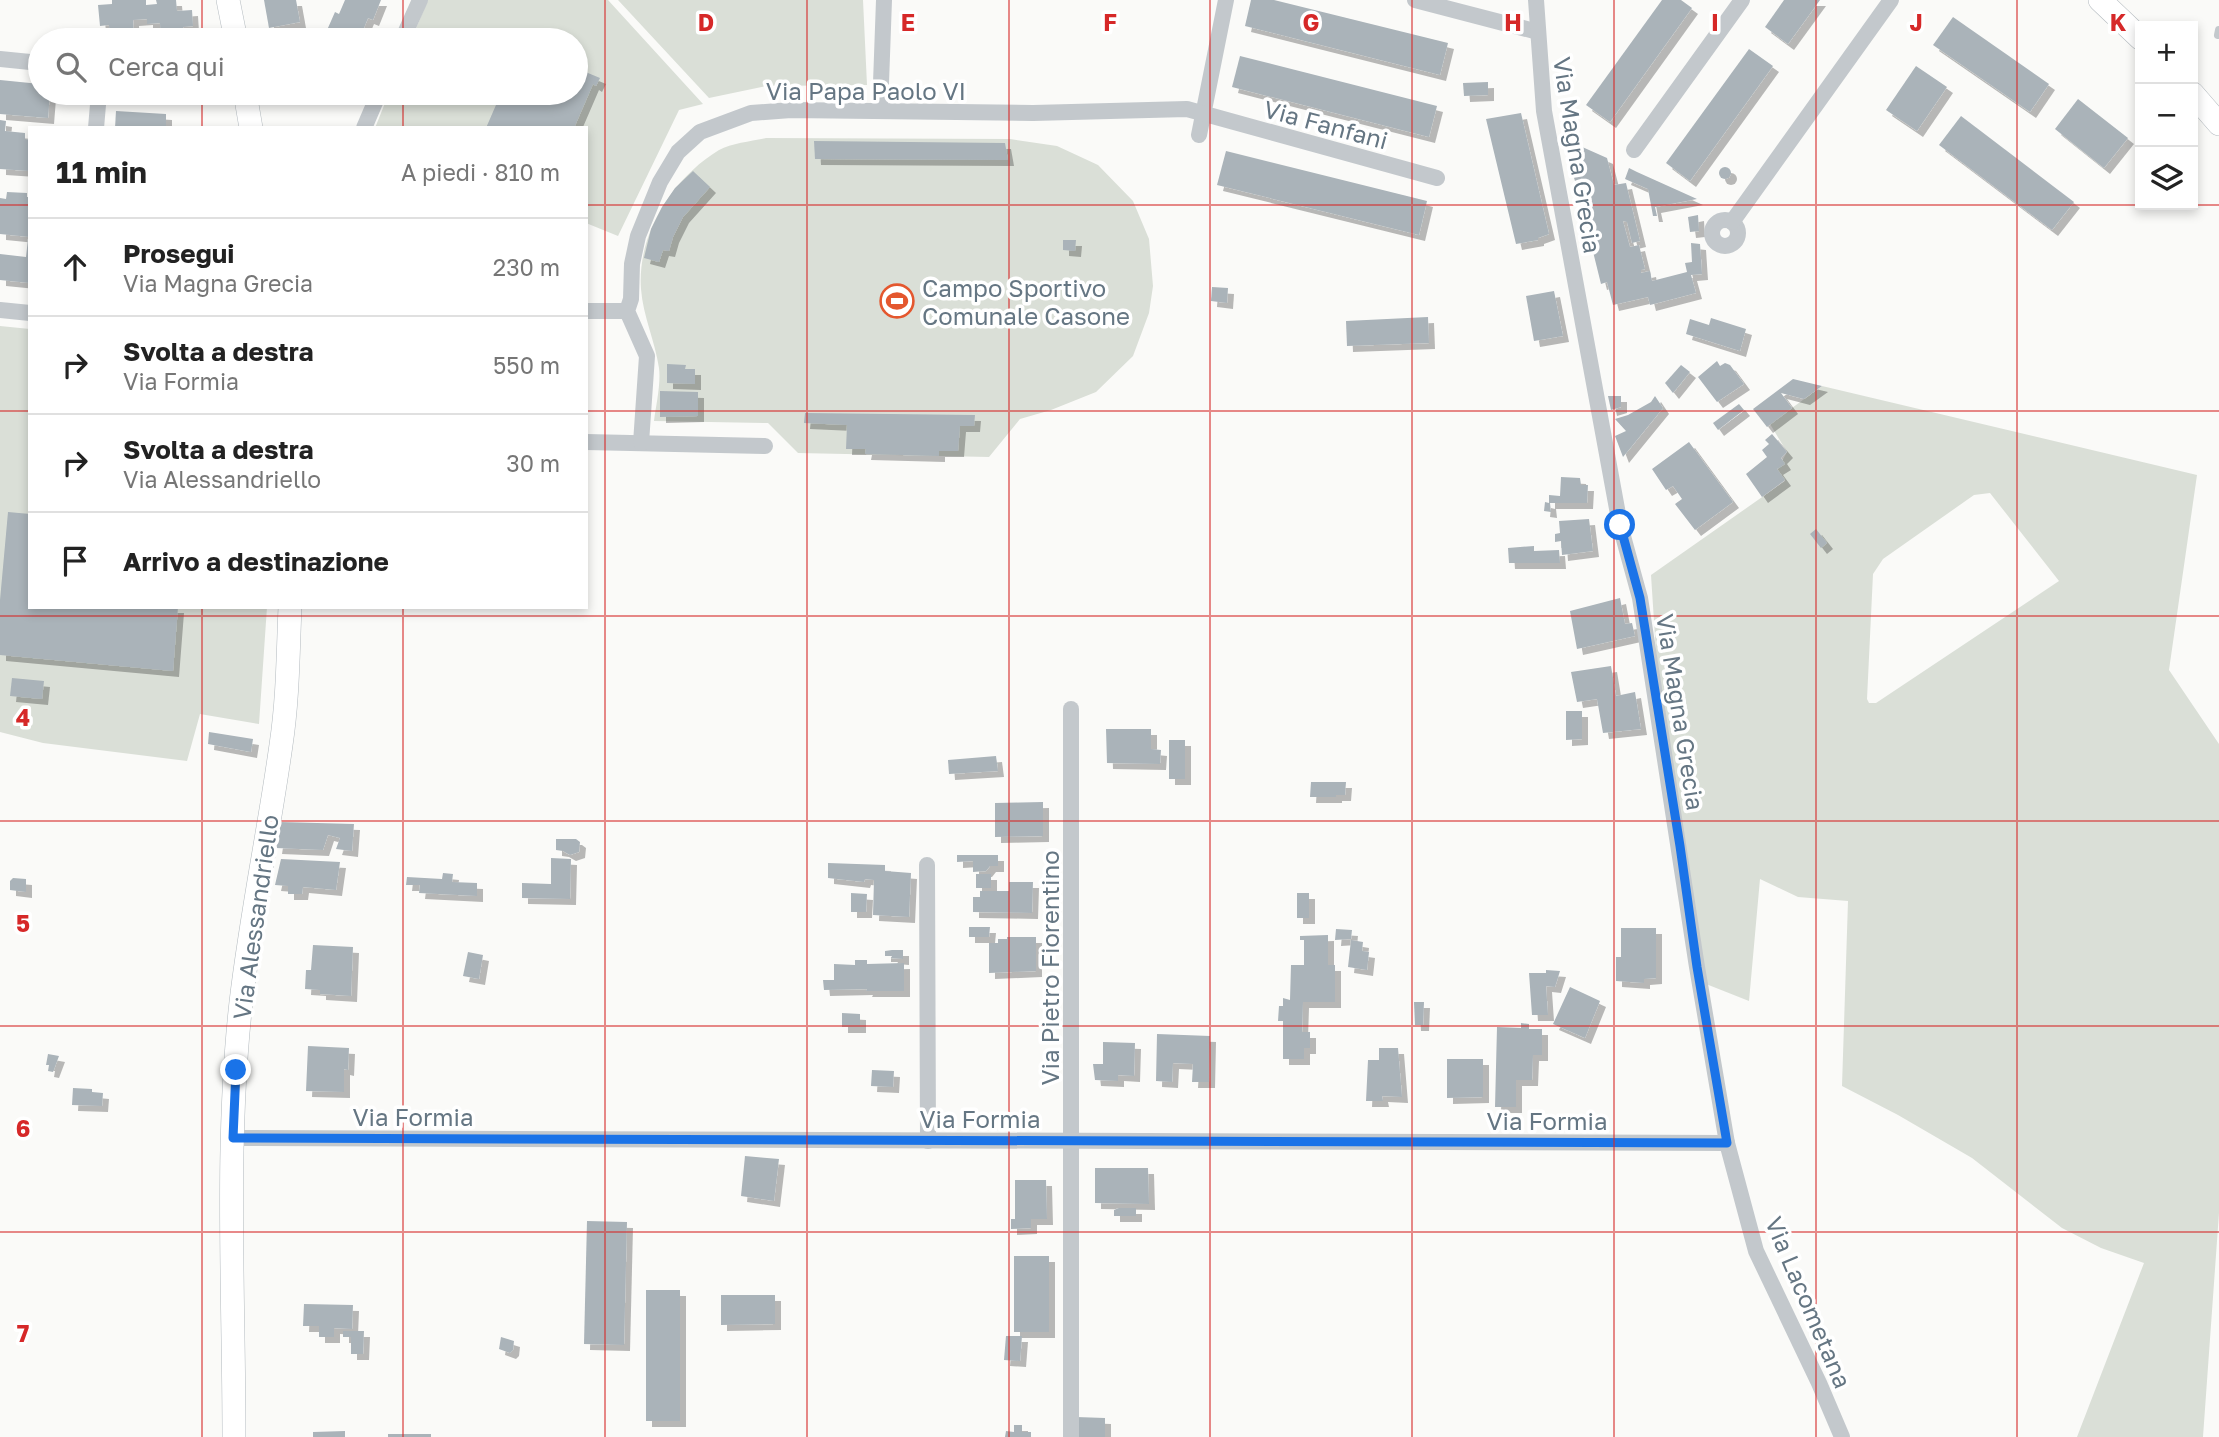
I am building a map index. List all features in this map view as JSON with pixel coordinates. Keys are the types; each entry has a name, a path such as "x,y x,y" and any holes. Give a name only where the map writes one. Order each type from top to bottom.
{"street":[{"path":"229,0 234,28"},
{"path":"407,28 419,0"},
{"path":"880,111 884,0"},
{"path":"1199,135 1226,0"},
{"path":"1415,0 1538,32"},
{"name":"Via Magna Grecia","path":"1536,0 1544,111 1620,525 1640,598 1727,1143"},
{"path":"1634,150 1742,0"},
{"path":"1732,222 1891,0"},
{"path":"2100,0 2135,33"},
{"path":"0,60 28,62"},
{"path":"2198,99 2216,116"},
{"path":"96,126 98,105"},
{"path":"247,105 251,126"},
{"path":"365,126 374,105"},
{"name":"Via Papa Paolo VI","path":"627,311 631,299 632,264 646,214 660,182 678,152 700,132 751,113 792,110 1033,113 1187,109 1204,114"},
{"name":"Via Fanfani","path":"1204,114 1437,178"},
{"path":"0,310 28,313"},
{"path":"588,311 627,311 647,356 641,443"},
{"path":"588,442 765,446"},
{"name":"Via Alessandriello","path":"234,1437 233,1138 241,1004 284,719 290,609"},
{"name":"Via Pietro Fiorentino","path":"1071,709 1071,1437"},
{"path":"927,865 928,1141"},
{"name":"Via Formia","path":"233,1138 1727,1143"},
{"name":"Via Lacometana","path":"1727,1143 1756,1251 1819,1382 1842,1437"}],"shaded area":[{"path":"428,0 608,0 703,104 679,110 618,236 588,224 588,126 376,126 384,105 588,105 588,28 416,28"},
{"path":"618,0 863,0 867,85 766,86 709,98"},
{"name":"Campo Sportivo Comunale Casone","path":"766,138 1010,139 1057,146 1098,165 1133,201 1149,239 1153,286 1149,313 1133,356 1096,392 1020,419 989,457 798,453 768,423 654,421 659,368 641,289 641,268 652,228 673,192 702,162 724,148"},
{"path":"0,326 28,329 28,609 267,609 259,724 200,714 187,761 43,743 0,732"},
{"path":"1822,386 2197,475 2169,670 2219,744 2219,1213 2203,1437 2077,1437 2144,1263 2101,1248 2062,1228 1972,1158 1842,1086 1848,901 1798,897 1760,879 1749,1001 1706,984 1656,652 1651,575 1785,481 1777,470 1787,452 1770,424","holes":["1990,493 2059,581 1876,703 1869,703 1867,699 1873,574 1883,559 1974,495"]}],"building":[{"path":"112,0 146,0 146,5 157,4 156,0 176,0 177,11 192,10 193,26 160,28 160,23 147,24 147,19 133,20 133,28 100,26 98,5 112,4"},
{"path":"264,0 296,0 300,22 269,28"},
{"path":"345,0 381,0 373,20 368,18 364,28 328,28 335,12 339,14"},
{"path":"1251,0 1274,0 1448,43 1440,75 1245,26"},
{"path":"1662,0 1681,0 1692,8 1610,122 1586,105"},
{"path":"1784,0 1820,0 1788,44 1765,27"},
{"path":"1953,17 2049,84 2030,112 1933,45"},
{"path":"1749,49 1773,66 1690,181 1666,163"},
{"path":"1240,56 1437,106 1429,137 1232,87"},
{"path":"1916,66 1947,87 1917,131 1886,110"},
{"path":"588,73 600,78 596,86 593,84 588,96"},
{"path":"0,80 28,83 28,105 49,105 48,118 0,114"},
{"path":"1488,82 1488,95 1464,96 1463,83"},
{"path":"2078,99 2128,138 2104,168 2055,129"},
{"path":"496,105 584,105 575,126 487,126"},
{"path":"116,111 166,114 166,126 115,126"},
{"path":"1521,113 1549,234 1538,240 1516,244 1486,119"},
{"path":"1961,116 2074,202 2052,230 1939,145"},
{"path":"0,120 6,121 5,131 25,133 25,139 28,140 28,171 0,169"},
{"path":"1562,138 1607,158 1614,185 1626,183 1640,241 1632,243 1627,222 1623,221 1630,247 1639,245 1645,269 1641,270 1641,273 1650,271 1652,281 1687,272 1685,263 1692,262 1691,243 1700,244 1702,274 1691,275 1696,293 1650,305 1648,297 1613,305 1607,282 1601,284"},
{"path":"814,141 1005,143 1008,160 815,159"},
{"path":"1226,151 1427,201 1419,235 1217,185"},
{"path":"1629,168 1697,199 1655,207 1657,216 1653,216 1648,189 1625,179"},
{"path":"1720,168 1730,168 1730,178 1720,178"},
{"path":"693,171 710,187 683,217 669,251 663,250 659,262 644,258 651,229 662,207 675,188"},
{"path":"7,192 27,193 28,237 0,234 0,198 6,199"},
{"path":"1698,215 1699,231 1690,232 1688,217"},
{"path":"28,239 28,283 0,280 0,254 26,257"},
{"path":"1063,240 1076,240 1075,251 1063,250"},
{"path":"1212,287 1228,288 1227,303 1211,301"},
{"path":"1554,291 1563,336 1534,341 1526,296"},
{"path":"1428,317 1429,343 1347,346 1346,321"},
{"path":"1711,318 1746,329 1740,351 1686,334 1690,319 1709,325"},
{"path":"1717,361 1720,366 1725,363 1730,365 1744,384 1717,402 1698,377"},
{"path":"667,364 686,365 685,369 695,369 695,384 667,383"},
{"path":"1681,365 1690,372 1673,393 1665,383"},
{"path":"1793,379 1822,386 1804,399 1781,393 1792,408 1767,427 1753,409"},
{"path":"660,391 698,392 698,416 660,417"},
{"path":"1608,396 1621,396 1621,407 1611,410"},
{"path":"1655,396 1663,408 1623,457 1615,436 1626,431 1615,419 1651,402"},
{"path":"1739,404 1744,410 1718,430 1713,423"},
{"path":"805,413 975,415 974,426 960,426 958,451 939,451 939,456 865,454 866,449 846,449 847,425 804,423"},
{"path":"1772,434 1787,452 1781,458 1785,464 1777,469 1785,480 1762,497 1746,474 1767,457 1762,450 1769,444 1765,440"},
{"path":"1689,442 1733,502 1695,530 1675,504 1682,499 1673,486 1666,490 1652,469"},
{"path":"1561,477 1580,478 1581,485 1588,485 1587,503 1550,503 1551,512 1544,511 1545,502 1549,503 1549,495 1560,496"},
{"path":"8,512 28,514 28,609 178,609 173,671 0,655 0,600"},
{"path":"1589,519 1593,551 1562,555 1561,541 1555,542 1555,534 1560,533 1559,521"},
{"path":"1816,529 1827,543 1821,548 1810,534"},
{"path":"1534,546 1534,551 1559,550 1560,563 1509,563 1508,548"},
{"path":"1620,598 1625,624 1632,623 1635,636 1577,649 1570,611"},
{"path":"1611,666 1616,696 1635,692 1641,729 1603,733 1597,699 1577,702 1571,672"},
{"path":"12,678 44,681 42,699 10,696"},
{"path":"1566,711 1582,711 1582,739 1566,740"},
{"path":"1106,729 1151,729 1151,749 1161,750 1160,764 1107,763"},
{"path":"209,732 253,739 251,752 208,744"},
{"path":"1169,740 1185,740 1185,779 1169,779"},
{"path":"996,756 998,771 949,774 948,760"},
{"path":"1311,782 1346,782 1345,795 1310,797"},
{"path":"1043,802 1043,836 995,837 995,803"},
{"path":"280,822 354,824 352,851 336,849 340,838 328,835 323,850 276,848"},
{"path":"556,839 576,839 580,842 579,852 570,855 556,850"},
{"path":"957,855 998,855 998,866 973,872 973,861 957,862"},
{"path":"551,858 571,859 570,899 522,898 522,883 551,884"},
{"path":"281,859 340,862 336,890 303,887 302,894 288,894 288,886 275,885"},
{"path":"828,863 885,865 885,871 911,873 909,917 873,915 874,880 865,879 864,882 828,878"},
{"path":"443,873 453,874 452,882 477,883 477,896 419,893 420,885 406,885 407,877 442,879"},
{"path":"976,874 991,874 991,888 976,888"},
{"path":"13,878 26,879 26,892 10,890 10,881"},
{"path":"1009,882 1033,882 1032,913 973,912 973,897 980,897 980,891 1009,891"},
{"path":"851,893 867,894 866,912 851,912"},
{"path":"1297,893 1309,893 1309,918 1297,918"},
{"path":"969,927 990,927 989,937 969,937"},
{"path":"1621,928 1656,928 1656,978 1644,979 1644,983 1616,981 1616,957 1621,957"},
{"path":"1336,929 1352,930 1351,939 1335,940"},
{"path":"1328,935 1328,965 1335,965 1335,1002 1303,1002 1302,1032 1310,1032 1310,1048 1304,1048 1304,1059 1283,1059 1283,1021 1278,1021 1279,1006 1283,1006 1283,998 1290,1000 1291,965 1304,965 1304,940 1300,940 1300,936"},
{"path":"1036,937 1036,971 989,973 989,943 998,943 998,939"},
{"path":"1351,940 1363,942 1362,951 1369,952 1367,970 1348,967"},
{"path":"313,945 353,947 351,996 320,994 320,990 305,989 306,970 311,970"},
{"path":"903,950 903,959 885,956 885,951"},
{"path":"468,952 483,955 479,979 463,976"},
{"path":"855,960 867,960 867,964 904,963 904,991 824,990 823,980 834,980 834,964 855,965"},
{"path":"1546,970 1560,971 1555,987 1546,986 1548,1015 1532,1015 1529,973 1546,973"},
{"path":"1570,987 1600,1001 1585,1038 1553,1024"},
{"path":"1414,1002 1424,1002 1423,1025 1415,1025"},
{"path":"842,1013 860,1014 860,1027 842,1027"},
{"path":"1521,1023 1529,1024 1529,1029 1542,1029 1542,1055 1533,1055 1532,1080 1516,1080 1516,1107 1495,1107 1497,1027 1521,1028"},
{"path":"1157,1034 1210,1036 1209,1082 1192,1082 1193,1064 1173,1063 1172,1082 1156,1081"},
{"path":"1103,1042 1135,1043 1134,1076 1118,1075 1118,1081 1095,1080 1093,1064 1103,1064"},
{"path":"308,1046 349,1048 348,1070 344,1069 344,1092 306,1091"},
{"path":"1379,1048 1398,1048 1402,1097 1382,1096 1383,1101 1366,1101 1368,1060 1379,1060"},
{"path":"48,1054 59,1056 53,1072 48,1071 49,1065 46,1065"},
{"path":"1447,1059 1483,1059 1483,1097 1447,1098"},
{"path":"872,1070 894,1071 893,1087 871,1086"},
{"path":"73,1088 92,1089 92,1092 103,1093 102,1106 72,1105"},
{"path":"745,1156 779,1159 774,1201 741,1196"},
{"path":"1095,1168 1148,1168 1149,1204 1095,1203"},
{"path":"1015,1180 1046,1180 1047,1219 1031,1219 1031,1228 1011,1229 1011,1219 1015,1219"},
{"path":"1136,1208 1136,1216 1114,1216 1114,1210"},
{"path":"587,1221 627,1222 624,1345 584,1344"},
{"path":"1014,1256 1049,1256 1049,1332 1014,1332"},
{"path":"646,1290 680,1290 680,1421 646,1421"},
{"path":"721,1295 775,1295 775,1324 721,1325"},
{"path":"304,1304 353,1305 352,1329 334,1328 334,1337 319,1337 319,1326 303,1326"},
{"path":"343,1331 364,1331 363,1354 351,1354 351,1337 343,1337"},
{"path":"1006,1336 1022,1336 1020,1361 1004,1360"},
{"path":"501,1337 514,1341 510,1353 499,1349"},
{"path":"1076,1417 1105,1418 1105,1437 1076,1437"},
{"path":"1014,1425 1022,1425 1022,1432 1031,1432 1031,1437 1005,1437 1006,1431 1014,1432"},
{"path":"345,1431 345,1437 313,1437 313,1432"},
{"path":"388,1434 431,1434 431,1437 388,1437"}],"place":[{"name":"Campo Sportivo Comunale Casone","path":"897,301"}],"route":[{"path":"236,1070 233,1138 1727,1143 1640,598 1620,525"}]}
